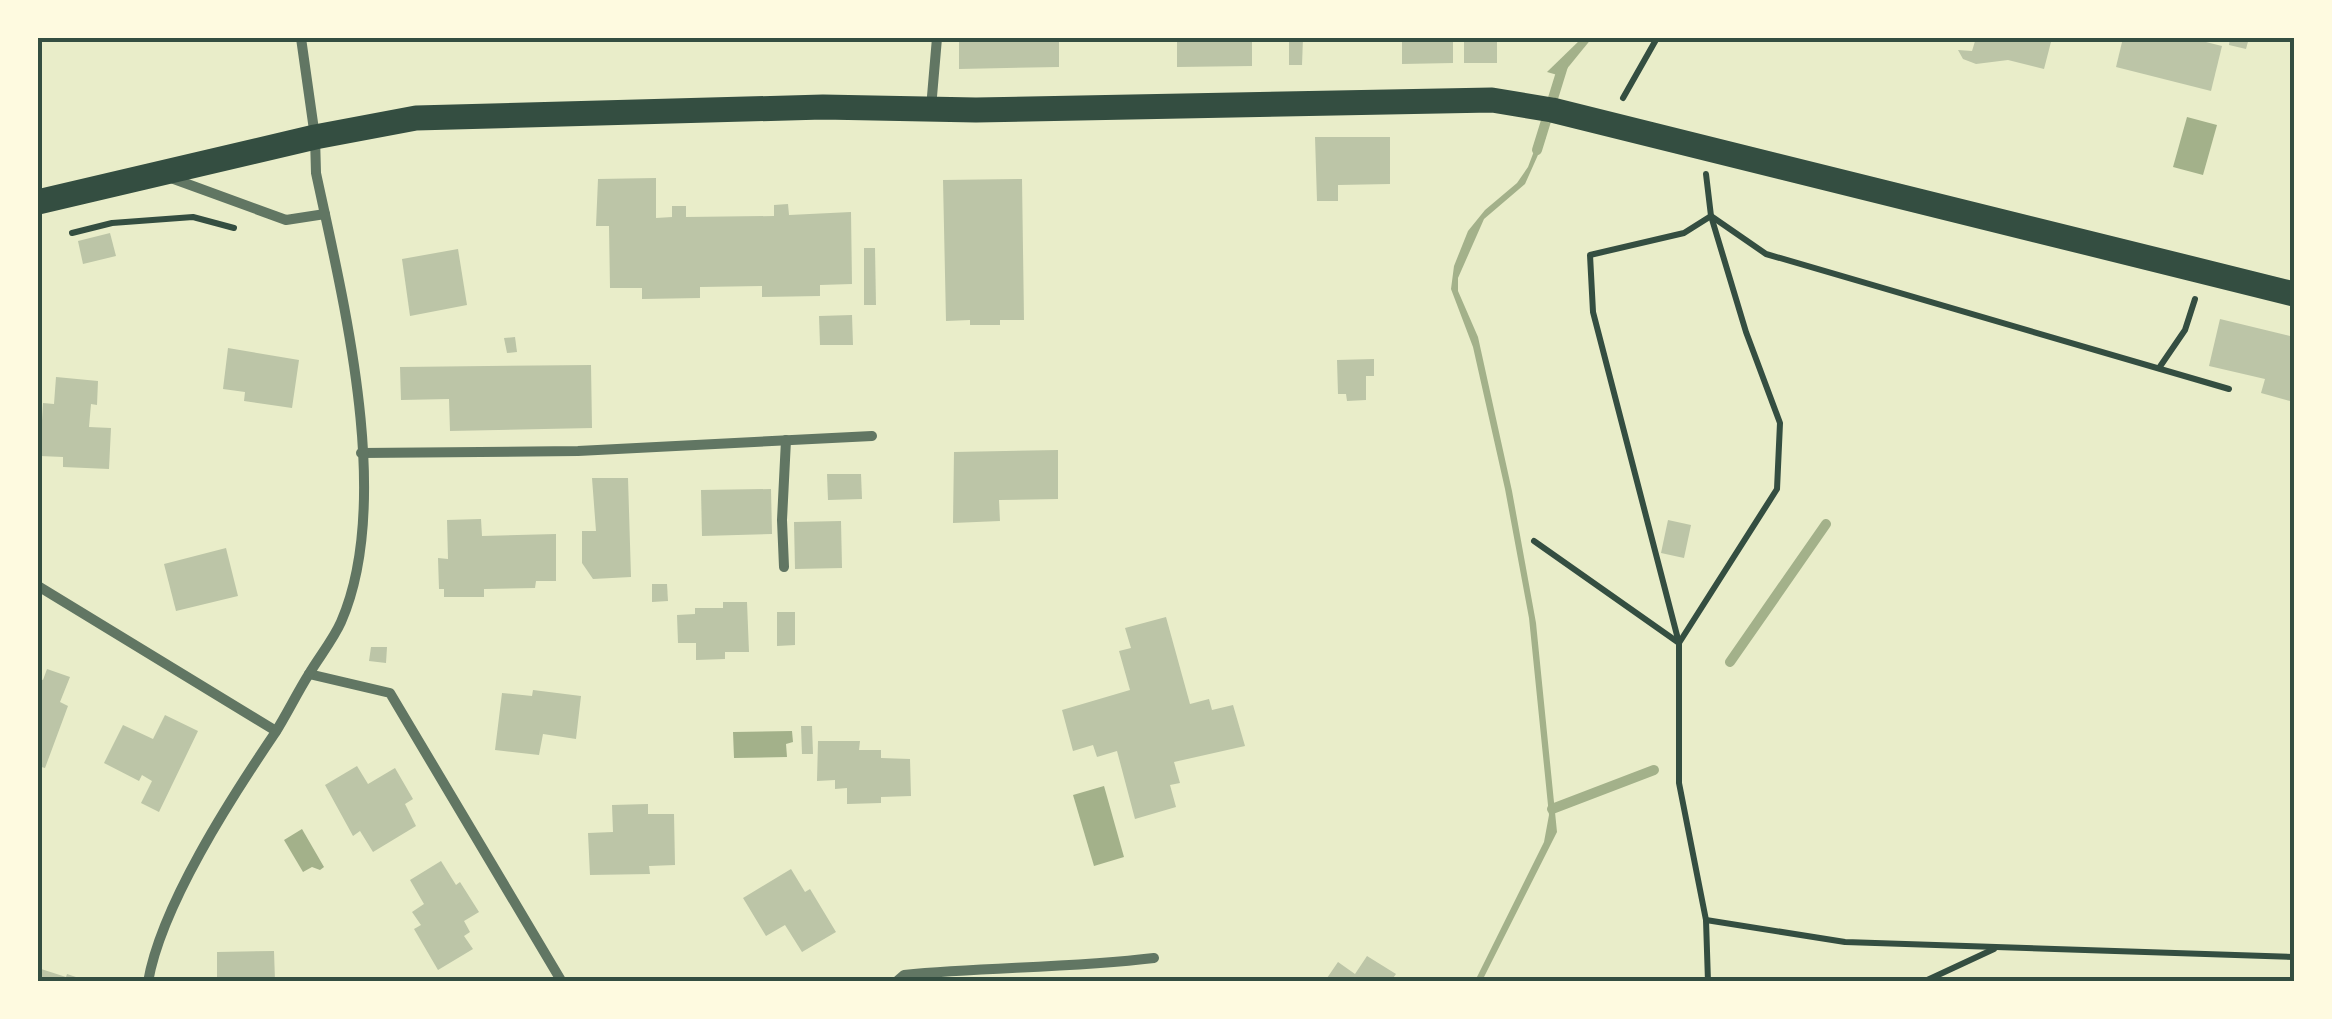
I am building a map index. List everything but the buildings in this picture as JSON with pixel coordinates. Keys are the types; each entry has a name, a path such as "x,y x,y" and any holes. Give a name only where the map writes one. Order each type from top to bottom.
{"main road":[{"path":"38,202 156,172 416,118 823,107 930,109 1492,100 2294,294"}],"street":[{"path":"148,982 153,951 187,881 250,768 340,623 356,573 364,499 358,397 316,174 315,137 301,38"},
{"path":"930,109 937,38"},
{"path":"156,172 286,220 324,214"},
{"path":"361,452 578,450 872,436"},
{"path":"784,567 786,440"},
{"path":"38,586 276,730"},
{"path":"308,674 390,693 562,982"},
{"path":"896,982 904,975 974,968 1110,964 1154,958"}],"path":[{"path":"1608,125 1657,38"},
{"path":"1679,643 1777,488 1780,423 1746,332 1710,216 1702,148"},
{"path":"72,233 112,223 193,217 239,230 247,206"},
{"path":"1710,216 1766,254 2229,389"},
{"path":"1708,982 1706,920 1679,782 1679,643 1593,312 1590,255 1684,233 1710,216"},
{"path":"2159,368 2185,330 2202,271"},
{"path":"1534,540 1679,643"},
{"path":"1706,920 1845,942 2294,957"},
{"path":"1923,982 1998,947"}],"shaded area":[{"path":"1582,38 1592,38 1561,76 1547,72"},
{"path":"2187,117 2217,125 2203,175 2173,167"},
{"path":"1546,137 1525,184 1484,219 1458,278 1458,291 1478,337 1536,623 1557,832 1482,981 1475,981 1544,842 1549,815 1529,618 1505,489 1473,347 1451,289 1454,266 1468,231 1485,210 1517,183 1539,138"},
{"path":"792,731 793,742 786,744 787,757 734,758 733,732"},
{"path":"1104,786 1124,857 1094,866 1073,795"},
{"path":"302,829 324,867 320,870 312,867 303,872 284,840"}],"waterway":[{"path":"1537,150 1563,66"},
{"path":"1730,662 1826,524"},
{"path":"1552,809 1654,770"}]}
